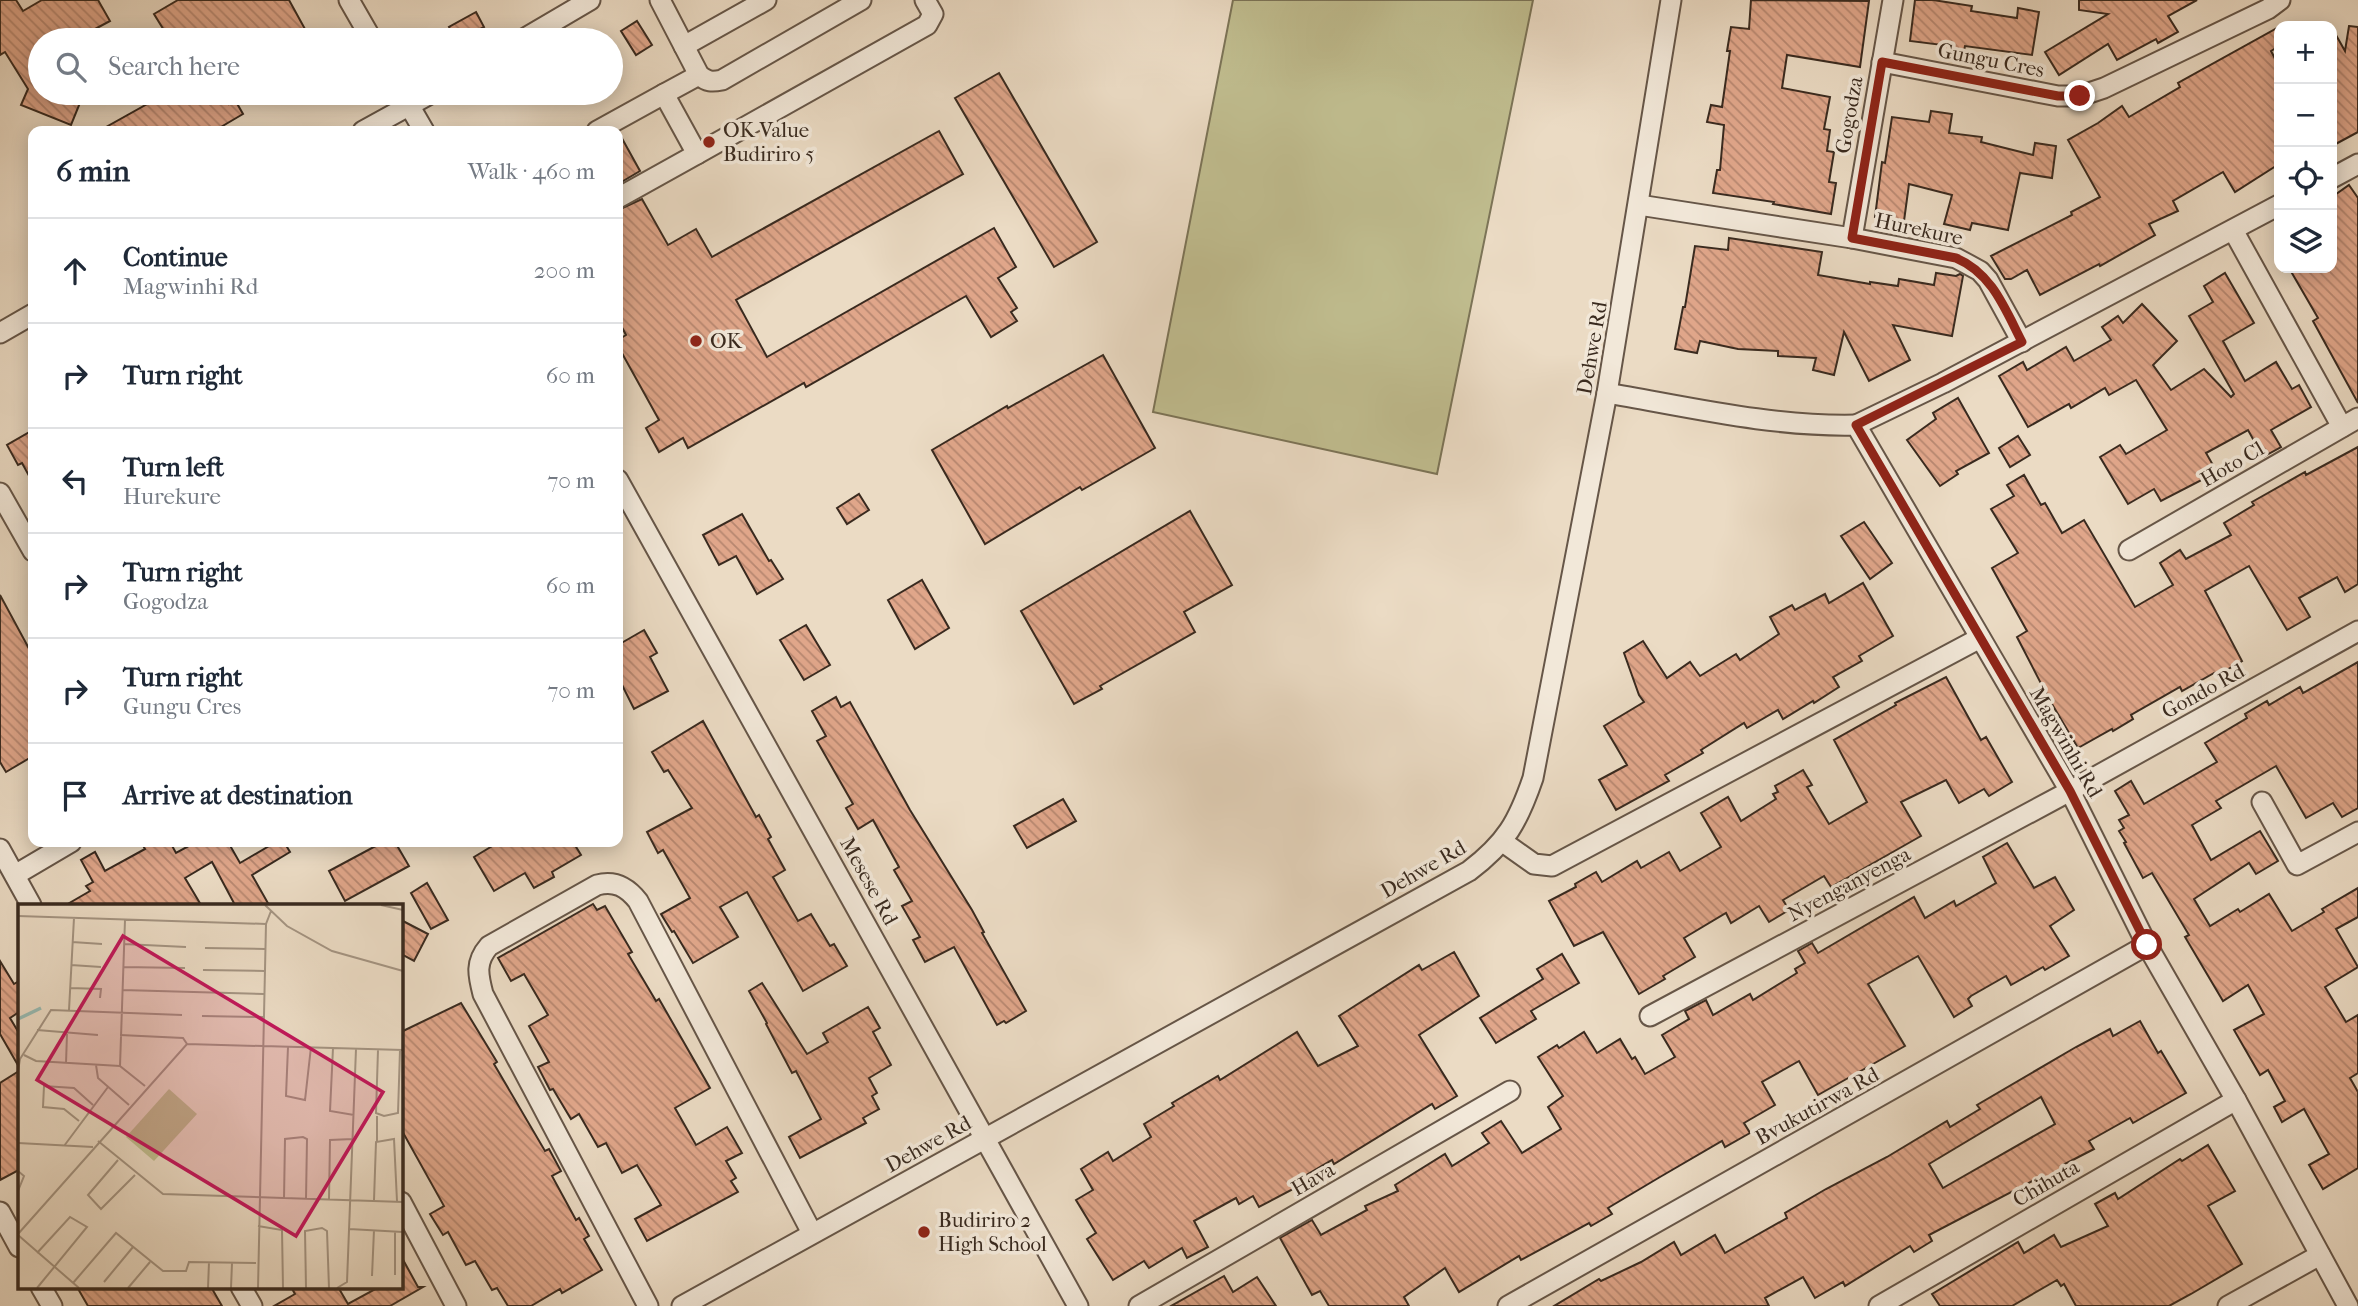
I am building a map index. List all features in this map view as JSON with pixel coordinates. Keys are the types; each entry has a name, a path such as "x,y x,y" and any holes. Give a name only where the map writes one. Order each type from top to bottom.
{"street":[{"path":"349,0 365,28"},
{"path":"542,28 590,0"},
{"path":"660,0 699,75 713,82 861,0"},
{"path":"684,46 766,0"},
{"path":"623,195 927,25 933,14 925,0"},
{"name":"Dehwe Rd","path":"682,1306 1469,871 1503,842 1522,811 1533,778 1607,393 1671,0"},
{"name":"Gogodza","path":"1852,238 1893,0"},
{"name":"Gungu Cres","path":"1882,62 2058,96 2080,96 2125,78 2268,9 2280,0"},
{"path":"606,126 699,75"},
{"path":"664,94 697,154"},
{"path":"370,126 398,105"},
{"path":"409,105 421,126"},
{"path":"2337,174 2358,164"},
{"name":"Hurekure","path":"1639,205 1852,238 1956,258 1970,264 1988,280 2022,342"},
{"path":"1607,393 1759,419 1820,426 1856,425 2022,342 2274,208"},
{"path":"2233,230 2350,422"},
{"path":"0,333 28,317"},
{"name":"Hoto Cl","path":"2129,550 2350,422"},
{"name":"Magwinhi Rd","path":"1856,425 2070,791 2147,945 2236,1100 2348,1306"},
{"name":"Mesese Rd","path":"623,489 1078,1306"},
{"path":"0,493 28,542"},
{"name":"Gondo Rd","path":"2070,791 2358,631"},
{"path":"1503,842 1534,864 1552,866 1980,638"},
{"name":"Nyenganyenga","path":"1650,1016 2070,791"},
{"path":"2262,802 2297,864 2358,832"},
{"path":"15,875 63,847"},
{"path":"0,849 30,904"},
{"path":"648,1306 483,994 478,975 478,961 489,946 597,885 605,883 625,887 638,901 812,1233"},
{"name":"Bvukutirwa Rd","path":"1508,1306 2147,945"},
{"name":"Hava","path":"1139,1306 1510,1091"},
{"name":"Chihuta","path":"1879,1306 2236,1100"},
{"path":"402,1204 456,1306"},
{"path":"0,1212 18,1245"},
{"path":"2228,1306 2320,1255"},
{"path":"42,1288 52,1306"},
{"path":"242,1288 252,1306"}],"shaded area":[{"path":"1233,0 1533,0 1437,474 1153,412"}],"building":[{"path":"0,0 16,0 23,11 42,0 98,0 110,21 97,28 28,28 28,89 5,52 0,55"},
{"path":"178,0 289,0 304,28 163,28 154,14"},
{"path":"1751,0 1869,1 1860,67 1787,55 1782,88 1830,97 1824,129 1830,130 1827,151 1834,152 1829,182 1836,183 1831,214 1713,193 1717,170 1720,170 1724,125 1707,122 1711,105 1722,107 1731,27 1749,29"},
{"path":"1915,0 1972,6 1971,11 2017,18 2018,8 2039,12 2032,55 1965,46 1963,55 1942,52 1943,45 1910,41"},
{"path":"2079,0 2197,0 2168,16 2178,32 2158,43 2156,39 2117,60 2108,44 2059,75 2045,52 2108,14 2079,10"},
{"path":"476,12 484,27 450,28"},
{"path":"637,21 652,45 636,55 623,30"},
{"path":"2349,26 2358,27 2358,132 2337,143 2337,37 2345,51"},
{"path":"2274,30 2274,49 2271,51 2274,57 2274,167 2235,192 2223,172 2173,201 2178,211 2149,224 2155,235 2040,295 2027,270 2011,279 2005,279 1991,256 2072,215 2071,212 2100,197 2068,140 2122,106 2129,117 2180,87 2178,83"},
{"path":"999,73 1097,242 1054,267 955,98"},
{"path":"28,89 28,105 79,105 71,125 21,105"},
{"path":"146,105 238,105 243,114 223,126 108,126"},
{"path":"1931,111 1952,114 1949,133 1982,137 1981,142 2033,155 2035,143 2056,146 2052,178 2020,173 2008,230 1972,223 1970,230 1944,224 1952,195 1909,184 1904,221 1875,217 1882,162 1885,163 1892,117 1929,122"},
{"path":"939,131 963,174 736,300 767,357 994,228 1016,267 998,278 1017,308 1011,312 1017,321 991,337 966,296 806,387 804,383 688,448 683,438 659,452 646,428 659,420 623,355 623,337 626,335 623,329 623,208 642,199 668,245 696,229 712,257"},
{"path":"623,140 640,171 623,181"},
{"path":"2349,185 2358,198 2358,403 2313,321 2318,318 2292,273 2337,273 2337,193"},
{"path":"1729,238 1822,252 1818,275 1870,284 1898,286 1899,279 1934,285 1936,273 1956,276 1960,274 1963,276 1952,336 1893,325 1910,360 1869,381 1844,332 1834,375 1813,370 1816,358 1778,356 1778,351 1738,349 1700,341 1697,353 1675,349 1695,246 1728,250"},
{"path":"2225,273 2254,323 2223,341 2245,381 2276,362 2292,389 2299,385 2311,407 2271,430 2281,447 2263,457 2248,430 2206,453 2217,472 2161,501 2154,489 2128,504 2100,457 2120,445 2126,454 2167,430 2136,380 2109,395 2105,388 2071,408 2069,404 2028,427 1999,376 2023,362 2027,370 2066,347 2074,361 2111,340 2102,327 2118,316 2123,323 2142,304 2177,341 2153,365 2171,390 2204,369 2231,397 2234,394 2189,316 2213,302 2204,286"},
{"path":"1103,355 1155,448 1082,490 1080,487 985,544 932,450"},
{"path":"1958,398 1989,453 1956,471 1958,474 1940,486 1907,440 1936,419 1933,413"},
{"path":"28,433 28,474 22,463 18,465 7,445"},
{"path":"2018,436 2030,455 2010,467 1999,448"},
{"path":"2358,447 2358,584 2345,592 2337,577 2299,598 2310,617 2287,630 2249,566 2205,591 2242,661 2182,691 2180,687 2131,715 2133,719 2113,731 2112,729 2078,748 2017,637 2027,631 1992,568 2018,553 1991,509 2014,496 2007,485 2024,475 2041,505 2045,503 2062,533 2084,520 2135,607 2173,585 2160,563 2180,550 2186,559 2231,535 2224,523 2254,505 2252,502 2305,472 2306,475"},
{"path":"859,494 869,510 847,524 837,508"},
{"path":"1190,511 1232,585 1184,612 1195,632 1100,686 1102,689 1074,704 1021,611"},
{"path":"742,514 769,561 771,560 783,579 757,594 736,556 719,565 703,535"},
{"path":"1864,522 1892,563 1870,579 1841,536"},
{"path":"922,580 949,628 915,649 888,600"},
{"path":"1863,583 1893,636 1859,656 1862,661 1833,677 1839,687 1783,719 1778,710 1747,728 1744,723 1701,750 1703,753 1665,775 1669,781 1616,810 1599,780 1627,765 1604,726 1644,702 1624,653 1643,641 1667,678 1690,662 1700,676 1736,654 1740,660 1779,634 1770,617 1792,605 1795,610 1825,594 1829,603"},
{"path":"0,595 28,647 28,759 6,772 0,762"},
{"path":"806,625 830,665 804,680 780,640"},
{"path":"644,630 657,653 650,657 668,691 634,709 623,687 623,642"},
{"path":"2358,662 2358,808 2342,817 2333,803 2306,818 2276,766 2216,801 2221,808 2192,825 2211,860 2260,831 2278,861 2256,874 2249,863 2194,899 2210,926 2269,894 2292,931 2358,888 2358,917 2336,929 2358,967 2325,987 2346,1022 2358,1015 2358,1073 2350,1078 2358,1092 2358,1168 2323,1189 2309,1165 2329,1154 2304,1109 2282,1122 2274,1107 2285,1101 2268,1070 2260,1075 2234,1030 2264,1014 2248,985 2223,1001 2185,937 2189,935 2152,873 2143,878 2124,843 2126,842 2119,831 2124,828 2119,820 2129,815 2115,791 2131,781 2144,804 2217,762 2205,743 2247,718 2245,714 2267,701 2269,705 2300,687 2303,693"},
{"path":"1946,677 1981,740 1986,737 2012,782 1989,796 1984,789 1959,803 1946,780 1901,802 1921,836 1831,887 1824,876 1783,900 1789,910 1769,922 1759,906 1731,923 1726,913 1684,938 1695,957 1639,994 1603,932 1574,946 1549,901 1576,887 1575,884 1596,872 1602,882 1637,861 1641,868 1669,852 1680,871 1721,847 1701,813 1728,797 1741,821 1776,799 1773,794 1778,792 1775,786 1803,770 1812,785 1807,787 1829,824 1867,802 1834,740 1896,705 1895,703"},
{"path":"836,697 841,707 850,702 910,810 972,910 1026,1011 1006,1023 1004,1021 997,1025 954,947 925,962 913,940 920,937 902,906 912,901 894,870 899,867 873,820 858,829 846,808 853,804 817,741 826,736 812,711"},
{"path":"703,721 756,817 759,815 771,837 768,839 785,870 773,877 798,921 811,914 830,946 834,944 847,966 803,991 747,892 720,907 738,937 693,963 661,914 690,898 663,850 658,853 647,832 692,808 668,770 664,772 652,752"},
{"path":"1063,799 1076,821 1027,848 1014,826"},
{"path":"2007,843 2034,888 2055,877 2074,910 2050,926 2069,956 2011,985 2006,976 1971,996 1968,999 1972,1006 1954,1017 1918,956 1868,984 1905,1046 1818,1095 1799,1061 1762,1082 1775,1105 1744,1123 1750,1133 1725,1147 1722,1141 1660,1177 1608,1208 1612,1214 1591,1226 1589,1223 1521,1260 1519,1256 1459,1292 1445,1268 1404,1297 1409,1306 1329,1306 1320,1291 1312,1295 1280,1238 1312,1220 1321,1235 1367,1210 1365,1206 1398,1191 1395,1185 1445,1154 1452,1166 1489,1143 1482,1133 1501,1121 1522,1153 1561,1129 1548,1107 1563,1096 1538,1057 1557,1045 1559,1048 1584,1032 1597,1053 1620,1039 1645,1074 1675,1057 1662,1035 1689,1019 1685,1011 1706,1000 1713,1015 1750,994 1753,1000 1797,973 1795,969 1805,963 1798,951 1812,943 1818,953 1914,897 1925,918 1954,901 1956,906 1996,883 1983,857"},
{"path":"144,847 173,847 176,853 187,847 231,847 240,863 267,847 287,847 290,852 252,875 268,904 234,904 212,862 185,878 200,904 68,904 90,891 86,886 93,882 81,860 95,852 105,871 145,849"},
{"path":"374,847 398,847 409,866 345,901 329,871"},
{"path":"491,847 576,847 581,855 552,872 554,877 534,888 525,873 494,891 474,857"},
{"path":"427,883 448,920 431,929 411,893"},
{"path":"593,904 597,910 605,906 632,952 628,954 656,1001 659,999 710,1088 675,1108 696,1145 727,1127 742,1153 726,1161 736,1178 731,1181 738,1192 647,1241 635,1219 661,1205 637,1165 622,1173 606,1143 598,1147 579,1114 571,1119 553,1089 550,1090 538,1067 549,1062 529,1026 548,1015 524,974 511,981 498,958"},
{"path":"402,921 428,934 414,961 402,955"},
{"path":"1454,952 1479,996 1419,1035 1457,1096 1435,1109 1432,1104 1334,1164 1332,1160 1293,1183 1295,1188 1259,1207 1253,1196 1239,1204 1236,1198 1194,1221 1208,1247 1187,1258 1182,1248 1149,1268 1144,1261 1113,1280 1087,1239 1096,1233 1076,1200 1093,1190 1081,1169 1108,1152 1113,1161 1151,1137 1144,1124 1174,1106 1172,1103 1218,1076 1220,1080 1297,1032 1318,1066 1358,1046 1339,1016 1419,965 1422,970"},
{"path":"1562,954 1579,983 1531,1011 1536,1019 1496,1043 1480,1018 1543,979 1537,969"},
{"path":"0,961 14,984 18,982 18,1013 10,1018 18,1031 18,1065 0,1034"},
{"path":"762,983 807,1054 828,1042 823,1033 868,1007 880,1028 873,1032 891,1065 869,1078 877,1093 872,1096 879,1109 863,1118 866,1123 800,1158 789,1137 821,1119 796,1071 792,1073 749,991"},
{"path":"461,1003 497,1062 494,1064 545,1151 549,1149 561,1171 552,1176 576,1220 579,1218 589,1236 584,1239 602,1270 562,1293 560,1289 531,1306 508,1306 497,1288 492,1290 475,1261 466,1265 448,1232 443,1235 430,1214 444,1206 402,1131 402,1032"},
{"path":"2140,1021 2186,1093 2133,1123 2130,1118 2089,1141 2094,1149 2061,1166 2066,1175 2044,1188 2038,1178 1929,1235 1932,1241 1914,1252 1910,1246 1845,1286 1843,1282 1815,1298 1803,1277 1765,1298 1769,1306 1554,1306 1599,1279 1601,1281 1641,1262 1674,1242 1681,1255 1715,1235 1725,1253 1787,1218 1785,1213 1947,1121 1950,1127 1980,1109 1977,1105 2076,1047 2110,1029 2113,1036","holes":["2041,1097 2055,1124 1943,1188 1929,1164"]},
{"path":"18,1072 18,1171 0,1180 0,1083"},
{"path":"2208,1145 2235,1191 2208,1206 2242,1264 2169,1306 2076,1306 2064,1284 2061,1286 2057,1280 2012,1306 1940,1306 1932,1294 2018,1242 2024,1253 2054,1235 2061,1247 2108,1226 2095,1204 2115,1193 2118,1199 2180,1159 2182,1161"},
{"path":"402,1258 418,1287 423,1287 390,1306 274,1306 295,1294 292,1288 339,1288 348,1304 377,1288 402,1288"},
{"path":"1224,1276 1233,1292 1257,1277 1276,1306 1171,1306"},
{"path":"78,1288 212,1288 222,1306 88,1306"}],"place":[{"name":"OK Value Budiriro 5","path":"709,142"},
{"name":"OK","path":"696,341"},
{"name":"Budiriro 2 High School","path":"924,1232"}],"route":[{"path":"2080,96 2058,96 1882,62 1852,238 1956,258 1970,264 1988,280 2022,342 1856,425 2070,791 2147,945"}]}
